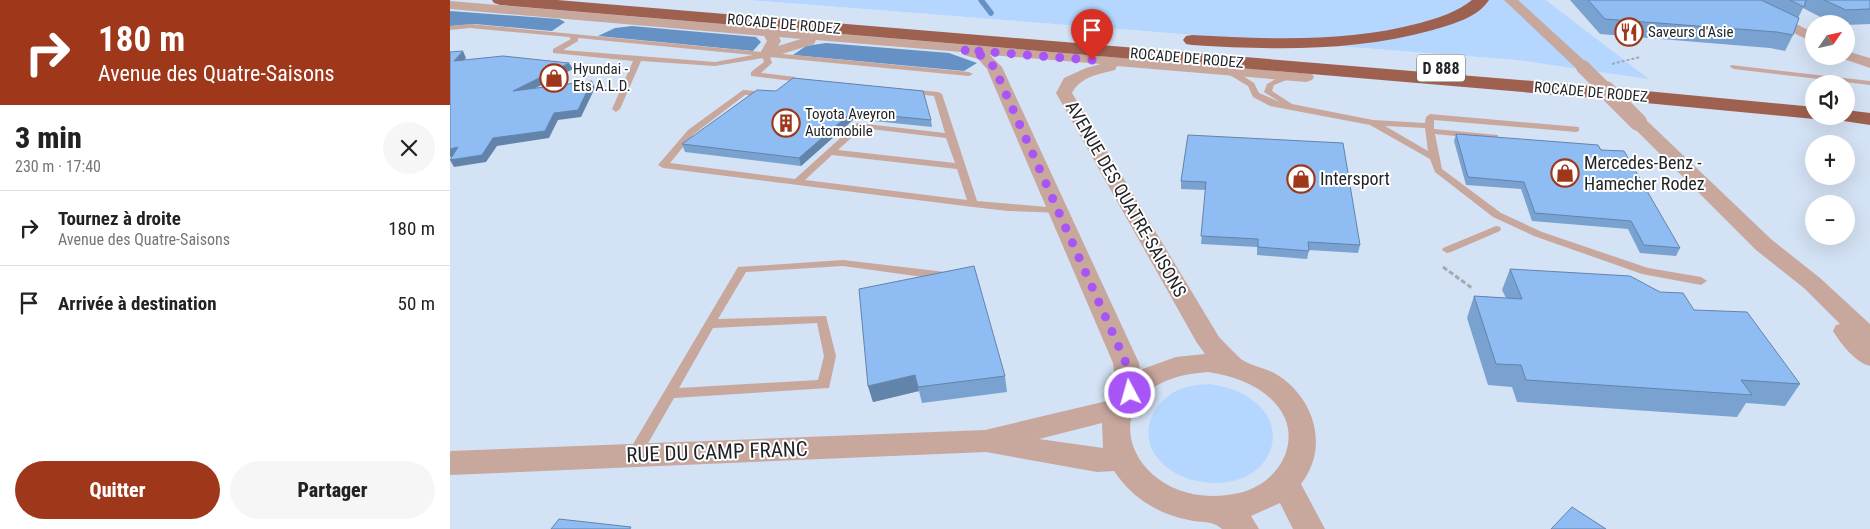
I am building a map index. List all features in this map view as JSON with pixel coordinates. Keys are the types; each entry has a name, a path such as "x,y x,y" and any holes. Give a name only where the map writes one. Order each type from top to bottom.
{"highway":[{"name":"ROCADE DE RODEZ","path":"500,0 1593,92 1805,112"},
{"name":"ROCADE DE RODEZ","path":"614,0 1713,91 1805,101"},
{"path":"1180,39 1279,45 1347,42 1405,34 1452,19 1481,0"},
{"path":"1068,37 1120,36"},
{"path":"1297,77 1593,92"},
{"path":"1855,107 1870,109"},
{"path":"1855,118 1870,120"}],"street":[{"path":"1510,0 1583,68 1764,245 1796,283 1870,357"},
{"path":"1519,0 1583,68"},
{"path":"1739,0 1805,34"},
{"name":"AVENUE DES QUATRE-SAISONS","path":"450,5 1297,77"},
{"path":"766,55 774,41 770,33"},
{"path":"766,55 823,38"},
{"name":"AVENUE DES QUATRE-SAISONS","path":"964,50 983,56 994,67 1126,363 1125,401"},
{"path":"1855,58 1870,63"},
{"name":"AVENUE DES QUATRE-SAISONS","path":"1129,63 1091,71 1070,81 1064,93 1210,343 1230,365"},
{"path":"1764,245 1812,283 1870,338"},
{"path":"1192,364 1230,365 1260,376 1284,395 1297,413 1303,433 1302,454 1295,469 1285,483 1268,496 1246,506 1233,519 1184,506 1160,497 1140,483 1121,459 1115,442 1115,424 1125,401 1145,380 1164,370 1192,364"},
{"name":"RUE DU CAMP FRANC","path":"985,441 1125,401"},
{"name":"RUE DU CAMP FRANC","path":"450,463 985,441 1097,460 1121,459"},
{"path":"1285,483 1309,529"}],"lane":[{"path":"450,28 470,26 969,74"},
{"path":"571,35 575,39 556,50 638,59 715,64 766,55"},
{"path":"766,55 768,63 754,74 802,80"},
{"path":"616,109 638,59"},
{"path":"1734,67 1870,83"},
{"path":"1231,72 1251,85 1256,95 1273,104 1294,106 1374,123 1507,138"},
{"path":"1294,106 1268,92 1271,84 1297,77"},
{"path":"792,79 771,94 743,92 691,132 662,165 973,204 1058,211"},
{"path":"899,90 938,94 973,204"},
{"path":"1576,129 1430,117 1434,158 1438,170 1497,215 1538,234 1646,271 1701,280"},
{"path":"1374,123 1434,158"},
{"path":"798,181 860,125 950,136"},
{"path":"830,152 961,167"},
{"path":"1446,250 1496,229"},
{"path":"634,455 742,269 844,263 954,278"},
{"path":"671,393 824,385 830,356 822,319 709,324"}],"path":[{"path":"1607,65 1640,57"},
{"path":"1435,262 1472,288"}],"shaded area":[{"path":"450,0 748,0 1517,60 1648,78 1546,0 1870,0 1870,529 450,529"},
{"path":"748,0 1546,0 1649,79 1517,60"},
{"path":"450,11 559,19 565,22 552,31 475,24 450,26"},
{"path":"632,26 756,37 761,42 753,51 598,36 615,28"},
{"path":"826,43 949,53 977,63 964,71 793,55 806,46"},
{"path":"1209,384 1240,393 1260,407 1271,424 1272,442 1266,460 1251,473 1230,482 1203,482 1181,476 1162,463 1150,444 1149,424 1153,414 1166,397 1180,389"}],"building":[{"path":"1588,0 1761,0 1799,18 1793,35 1777,32 1605,19"},
{"path":"1790,0 1806,0 1804,7"},
{"path":"1824,0 1870,0 1870,9 1846,10"},
{"path":"463,51 454,61 503,56 569,63 513,91 592,81 578,110 554,113 545,131 493,138 482,155 450,160 458,147 450,149 450,52"},
{"name":"Toyota Aveyron Automobile","path":"793,78 923,91 931,120 852,112 799,158 682,144 757,90 776,91"},
{"path":"1456,134 1598,145 1601,150 1624,151 1680,248 1644,245 1631,221 1535,213 1524,182 1468,177"},
{"path":"1188,135 1343,143 1360,245 1308,242 1309,251 1258,247 1258,239 1201,236 1206,182 1181,181"},
{"path":"974,266 1005,376 918,387 915,375 868,386 859,289"},
{"path":"1510,269 1630,276 1660,292 1683,293 1694,310 1747,312 1800,384 1741,380 1752,395 1526,380 1521,365 1496,364 1474,296 1522,299"},
{"path":"1572,507 1606,529 1551,529"},
{"path":"559,519 631,527 630,529 551,529"}],"waterway":[{"path":"981,0 991,13"}],"place":[{"name":"Saveurs d'Asie","path":"1629,32"},
{"name":"Hyundai - Ets A.L.D.","path":"554,78"},
{"name":"Toyota Aveyron Automobile","path":"786,123"},
{"name":"Mercedes-Benz - Hamecher Rodez","path":"1565,173"},
{"name":"Intersport","path":"1301,179"}],"route":[{"path":"1092,60 964,50 983,56 994,67 1126,363 1130,393"}]}
